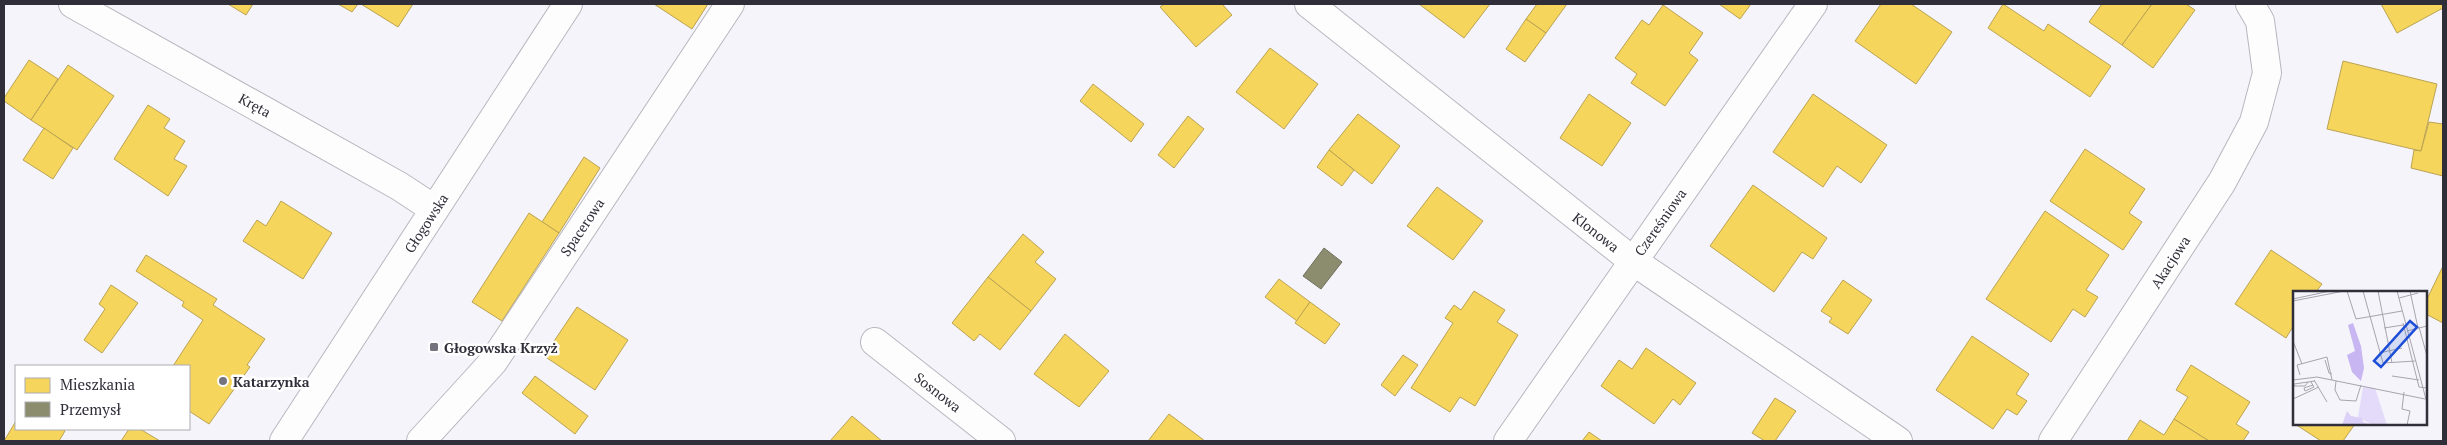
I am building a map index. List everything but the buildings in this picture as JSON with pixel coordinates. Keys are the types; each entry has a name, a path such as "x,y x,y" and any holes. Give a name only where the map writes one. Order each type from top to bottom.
{"street":[{"name":"Kręta","path":"73,4 399,186 434,209"},
{"name":"Głogowska","path":"284,441 568,4"},
{"name":"Spacerowa","path":"421,441 493,362 730,4"},
{"name":"Klonowa","path":"1309,4 1633,261 1898,441"},
{"name":"Czereśniowa","path":"1508,441 1812,4"},
{"name":"Akacjowa","path":"2053,441 2222,182 2254,122 2267,73 2260,21 2250,4"},
{"name":"Sosnowa","path":"875,342 1002,441"}],"place":[{"name":"Głogowska Krzyż","path":"434,347"},
{"name":"Katarzynka","path":"223,381"}]}
